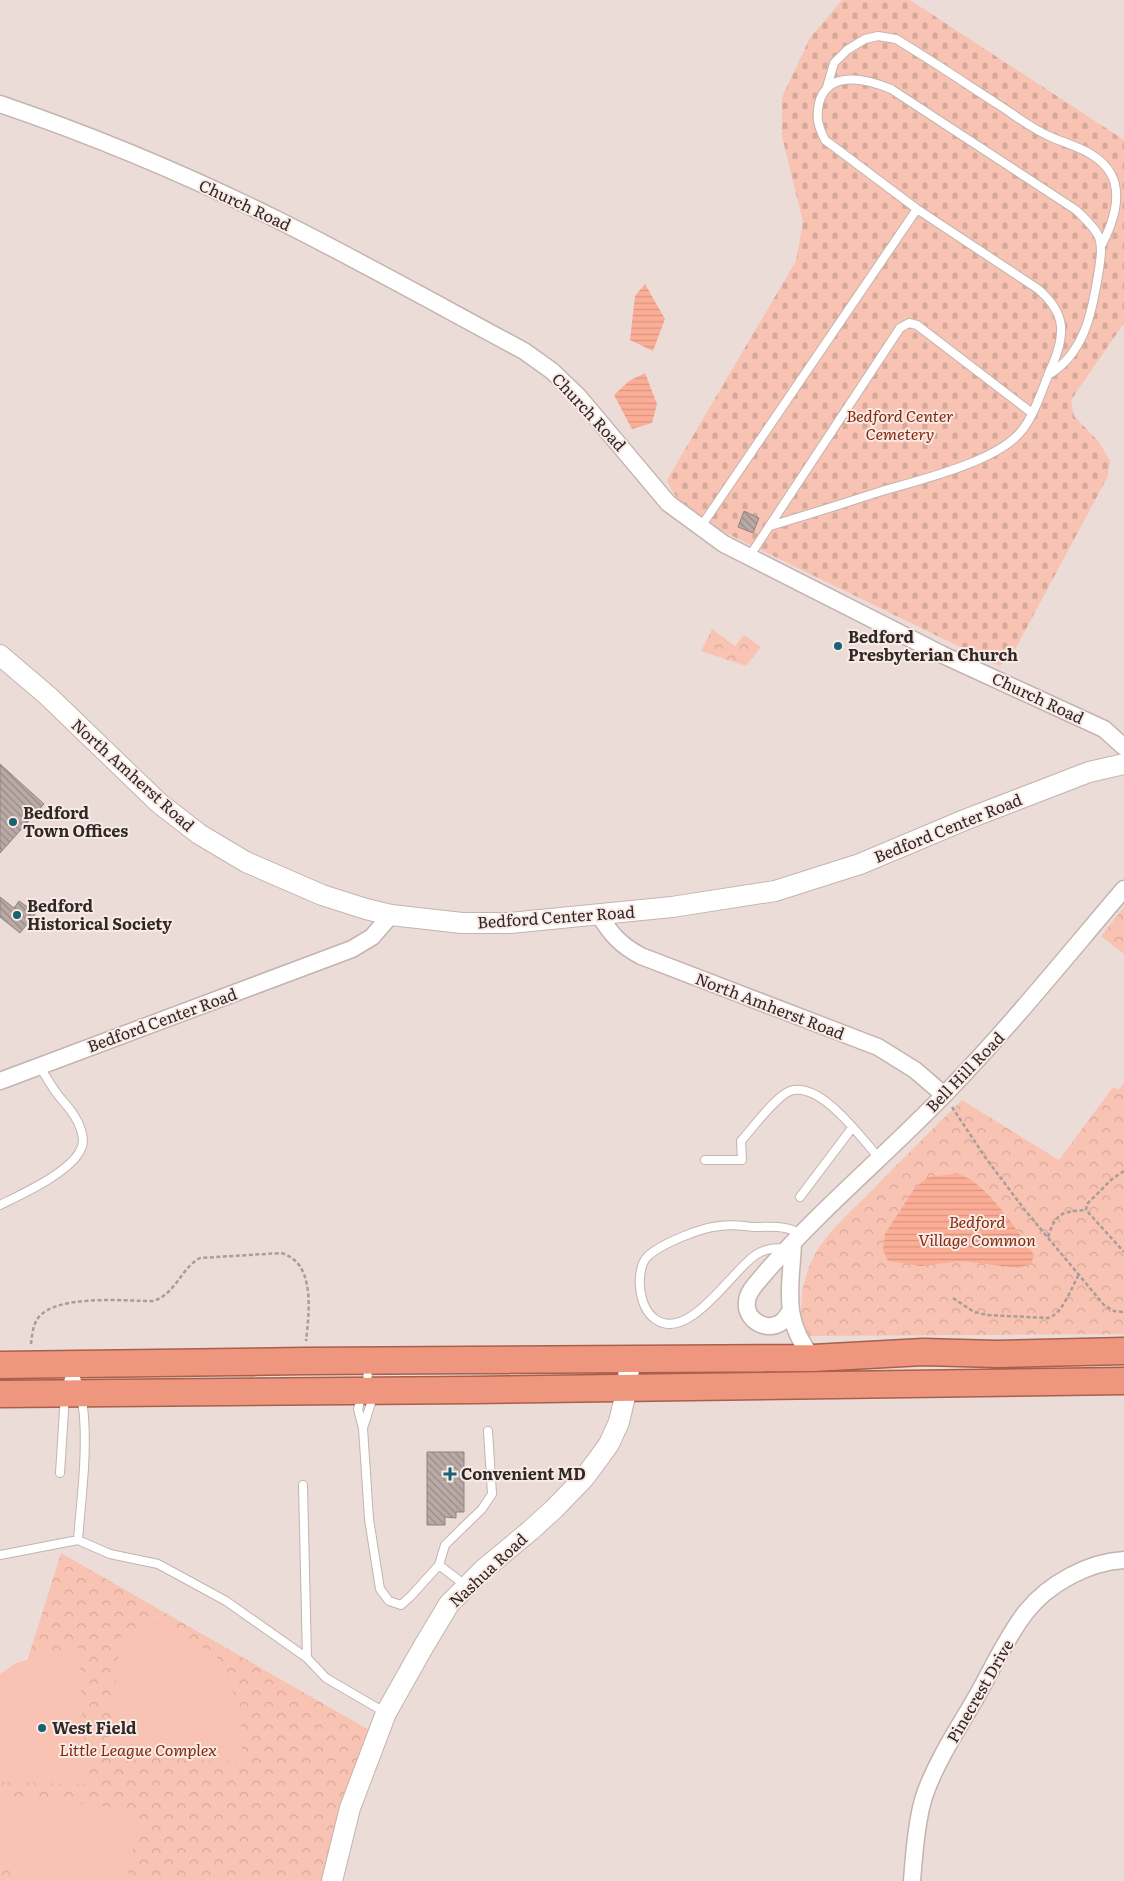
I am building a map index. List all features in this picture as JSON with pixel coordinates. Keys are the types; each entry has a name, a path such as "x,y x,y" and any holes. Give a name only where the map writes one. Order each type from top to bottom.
{"highway":[{"path":"0,1366 304,1360 812,1358 923,1352 997,1354 1124,1351"},
{"path":"0,1394 627,1388 1124,1380"}],"street":[{"name":"Church Road","path":"0,104 51,122 165,168 262,213 524,351 552,372 578,396 668,503 724,544 942,655 1104,728 1124,747"},
{"name":"North Amherst Road","path":"0,655 48,696 159,803 198,834 269,874 322,895 391,915"},
{"name":"Bedford Center Road","path":"0,1080 352,949 372,936 391,915 462,923 490,924 672,907 775,891 860,864 967,818 1089,772 1124,764"},
{"name":"Bell Hill Road","path":"790,1312 783,1321 774,1325 763,1325 755,1321 748,1314 746,1301 751,1290 795,1241 944,1095 1004,1031 1122,894"},
{"name":"North Amherst Road","path":"600,915 610,932 619,942 641,956 878,1047 915,1070 944,1095"},
{"path":"795,1241 790,1312 795,1330 812,1358"},
{"name":"Nashua Road","path":"332,1881 350,1808 386,1713 449,1604 484,1570 531,1530 584,1478 609,1444 619,1422 627,1388 630,1358"},
{"name":"Pinecrest Drive","path":"912,1881 918,1826 925,1793 939,1761 1026,1612 1051,1587 1082,1570 1116,1560 1124,1560"}],"lane":[{"path":"770,526 964,466 997,450 1014,439 1024,429 1032,413 1048,375 1059,350 1062,335 1057,310 1038,289 916,209 825,140 818,126 817,114 834,63 847,50 865,39 878,36 896,39 1036,129 1093,154 1111,174 1115,186 1116,199 1109,231 1101,246 1092,309 1086,330 1060,368 1048,375"},
{"path":"827,87 845,80 864,80 891,89 1076,210 1092,225 1101,246"},
{"path":"700,528 916,209"},
{"path":"750,556 900,328 909,323 917,325 1032,413"},
{"path":"0,1205 46,1181 68,1164 81,1149 84,1141 74,1116 39,1066"},
{"path":"706,1160 742,1160 741,1141 776,1101 790,1091 804,1090 821,1097 879,1158"},
{"path":"800,1198 852,1128"},
{"path":"720,1225 784,1228 795,1241 757,1254 748,1261 712,1300 692,1316 678,1323 656,1320 648,1312 641,1300 639,1280 646,1257 685,1236 720,1225"},
{"path":"363,1428 372,1403 367,1390 368,1360"},
{"path":"60,1472 73,1394 72,1365"},
{"path":"72,1365 73,1394 84,1418 83,1473 78,1540"},
{"path":"367,1390 359,1401 358,1409 363,1428 370,1519 380,1589 389,1601 401,1604 411,1596 439,1565 445,1545 482,1509 492,1494 488,1431"},
{"path":"303,1485 307,1658"},
{"path":"0,1555 78,1540 110,1554 158,1564 226,1601 307,1658 326,1678 386,1713"},
{"path":"439,1565 467,1586"}],"path":[{"path":"944,1095 985,1157 1024,1209 1104,1305 1114,1311 1124,1312"},
{"path":"1086,1210 1087,1204 1112,1179 1124,1171"},
{"path":"1048,1237 1057,1216 1065,1212 1086,1210"},
{"path":"1086,1210 1124,1252"},
{"path":"30,1365 34,1327 37,1319 51,1307 63,1303 153,1301 162,1298 171,1291 189,1266 200,1258 281,1253 297,1260 306,1280 309,1313 304,1360"},
{"path":"953,1298 974,1312 987,1315 1054,1317 1060,1310 1079,1274"}],"green space":[{"name":"Bedford Center Cemetery","path":"842,0 910,0 1124,140 1124,323 1071,400 1074,416 1099,442 1110,461 1108,476 1010,659 999,666 722,531 690,510 676,497 667,480 796,261 803,222 782,136 782,97 810,38"},
{"path":"712,629 735,646 744,635 761,647 746,666 701,651"},
{"path":"1124,907 1124,954 1101,936"},
{"name":"Bedford Village Common","path":"1124,1082 1124,1334 802,1336 801,1309 804,1282 815,1254 829,1234 847,1215 962,1100 1059,1160 1113,1087 1119,1090"},
{"name":"Little League Complex","path":"61,1553 369,1730 341,1810 322,1881 0,1881 0,1706 13,1706"},
{"path":"162,1622 217,1657 240,1707 243,1762 106,1756 122,1631"},
{"name":"West Field","path":"78,1645 87,1784 0,1782 0,1674 16,1663"},
{"path":"0,1795 140,1810 127,1881 14,1881 0,1854"}],"shaded area":[{"path":"645,284 665,319 653,351 630,340 635,296"},
{"path":"645,373 657,404 652,423 632,429 614,395 629,381"},
{"path":"956,1174 966,1177 977,1185 999,1207 1034,1255 1031,1264 1018,1268 962,1261 921,1266 888,1261 883,1250 885,1234 914,1189 928,1177"}],"building":[{"path":"744,511 759,518 753,533 738,527"},
{"name":"Bedford Town Offices","path":"0,764 44,804 0,853"},
{"name":"Bedford Historical Society","path":"0,897 14,908 19,901 36,913 20,933 0,917"},
{"path":"427,1452 464,1452 464,1512 456,1512 456,1518 445,1517 445,1525 427,1525"}],"place":[{"name":"Bedford Presbyterian Church","path":"838,646"},
{"name":"Bedford Town Offices","path":"13,822"},
{"name":"Bedford Historical Society","path":"17,915"},
{"name":"Convenient MD","path":"450,1474"},
{"name":"West Field","path":"42,1728"}]}
